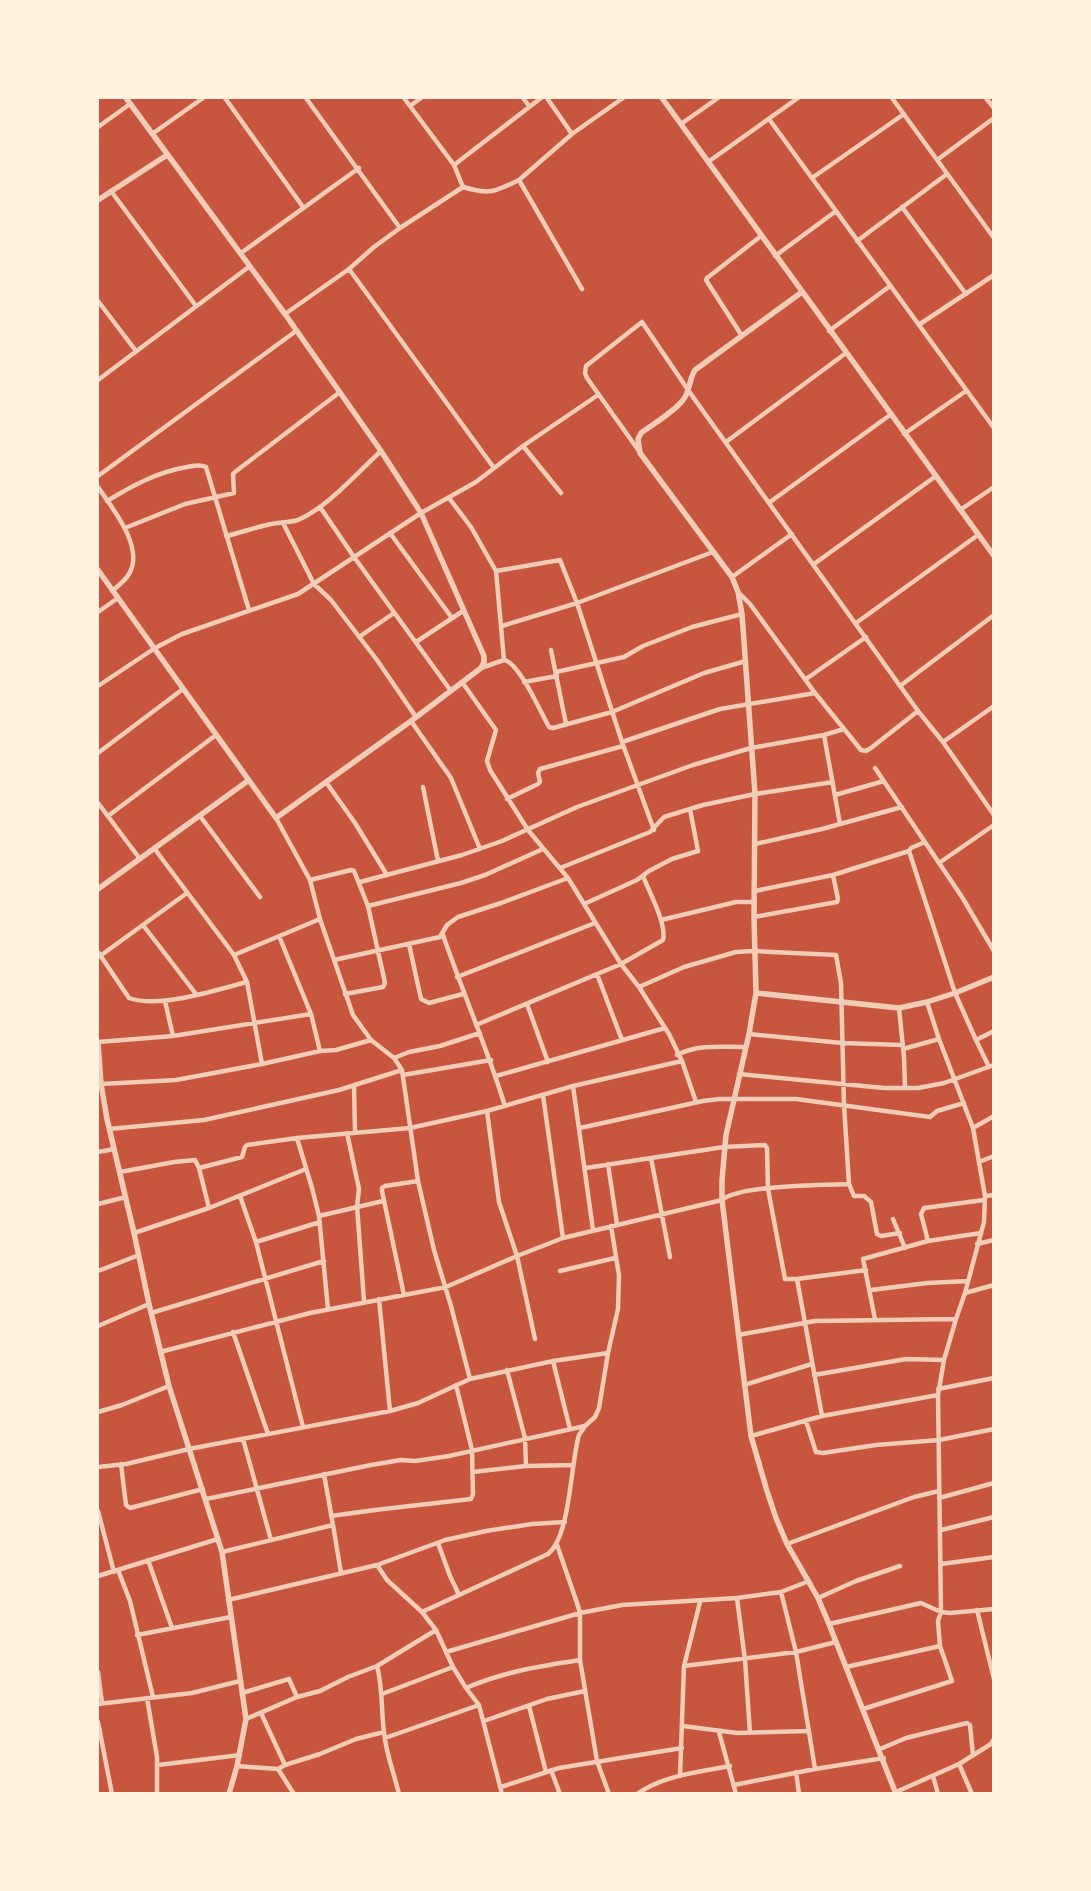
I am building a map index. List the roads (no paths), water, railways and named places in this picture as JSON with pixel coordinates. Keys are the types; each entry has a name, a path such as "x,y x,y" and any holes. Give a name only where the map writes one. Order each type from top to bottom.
{"street":[{"path":"126,98 285,314 381,451 421,513 484,656 481,668"},
{"path":"152,134 202,98"},
{"path":"225,98 303,207"},
{"path":"306,98 400,228"},
{"path":"404,98 454,165 463,188"},
{"path":"410,106 421,98"},
{"path":"523,98 529,106"},
{"path":"454,165 541,98"},
{"path":"547,98 572,134"},
{"path":"285,314 349,269 374,246 463,188 482,193 506,187 519,180 572,134 624,98"},
{"path":"662,98 829,331 994,556"},
{"path":"681,124 718,98"},
{"path":"708,162 798,98"},
{"path":"892,98 994,238"},
{"path":"986,98 994,108"},
{"path":"98,127 130,104"},
{"path":"812,178 904,114"},
{"path":"938,160 994,118"},
{"path":"769,119 994,428"},
{"path":"98,200 167,155"},
{"path":"240,253 358,168"},
{"path":"857,240 948,174"},
{"path":"519,180 582,289"},
{"path":"111,191 196,306"},
{"path":"902,207 966,294"},
{"path":"775,256 836,211"},
{"path":"742,336 706,280 761,236"},
{"path":"98,380 250,266"},
{"path":"349,269 494,468"},
{"path":"920,324 994,275"},
{"path":"829,331 890,286"},
{"path":"640,453 639,436 683,400 695,370 802,292"},
{"path":"98,301 136,351"},
{"path":"994,815 688,390 642,322 586,366 585,373 587,378 598,395 732,577 738,592 742,614 755,794 754,951 756,992 749,1034 733,1099 724,1147 722,1200 744,1385 752,1436 767,1491 787,1544 818,1598 884,1758 896,1793 959,1764 991,1744 994,1739"},
{"path":"98,476 296,331"},
{"path":"726,442 846,354"},
{"path":"904,434 966,391"},
{"path":"125,528 185,504 234,493 233,474 235,472 340,392"},
{"path":"98,686 155,648 182,634 298,594 421,513 449,498 598,395"},
{"path":"770,502 890,415"},
{"path":"523,446 561,493"},
{"path":"226,536 268,524 296,520 320,507 381,451"},
{"path":"107,501 155,475 170,470 203,466 207,470 249,610"},
{"path":"814,564 936,476"},
{"path":"98,487 125,528 131,546 132,568 128,576 112,591"},
{"path":"960,510 994,487"},
{"path":"449,498 472,527 496,571 504,660"},
{"path":"320,507 354,558 450,691"},
{"path":"283,523 314,584 331,600 359,637 451,778 480,849"},
{"path":"390,533 452,618"},
{"path":"732,577 792,534"},
{"path":"856,623 978,535"},
{"path":"502,626 577,603 713,552"},
{"path":"496,571 558,559 577,603 612,712 654,830"},
{"path":"98,570 276,818 310,880 320,919 353,1015 371,1040 394,1058 402,1073 418,1181 434,1250 446,1286 470,1379"},
{"path":"738,592 750,604 815,693 861,750 866,751 918,712"},
{"path":"98,612 118,598"},
{"path":"416,642 463,611"},
{"path":"359,637 394,612"},
{"path":"524,682 624,657 643,646 692,627 742,614"},
{"path":"900,686 994,615"},
{"path":"806,679 866,637"},
{"path":"551,650 566,724"},
{"path":"276,818 414,719 481,668 504,660 512,663 549,727 553,728 612,712 704,673 746,661"},
{"path":"462,682 496,730 488,761 490,770 528,830 568,878 595,923 665,1028 677,1055 682,1061 696,1102"},
{"path":"98,752 183,689"},
{"path":"507,799 538,784 540,782 538,773 540,768 623,744 703,715 747,704 815,693"},
{"path":"943,742 994,706"},
{"path":"360,882 480,849 528,830 570,809 637,784 751,748 844,729"},
{"path":"824,734 840,824"},
{"path":"108,816 216,735"},
{"path":"875,768 940,863 994,951"},
{"path":"98,889 249,780"},
{"path":"326,782 355,822 387,875"},
{"path":"560,868 654,830 664,816 755,794 832,782"},
{"path":"835,795 884,782"},
{"path":"423,787 438,861"},
{"path":"98,803 140,859"},
{"path":"988,807 994,803"},
{"path":"755,844 902,807"},
{"path":"584,904 643,876 672,859 698,850 690,809"},
{"path":"200,816 260,897"},
{"path":"940,863 994,825"},
{"path":"755,891 833,875 909,852 912,848 925,842"},
{"path":"154,848 234,955 247,982 262,1064"},
{"path":"368,906 469,881 543,849"},
{"path":"739,1074 884,1088 918,1088 935,1086 991,1066 976,1040 955,993 909,852"},
{"path":"310,880 351,870 354,871 368,906 385,980 383,987 345,994"},
{"path":"754,916 837,902 833,875"},
{"path":"476,1025 622,964 663,940 661,920 643,876"},
{"path":"505,1106 491,1060 463,994 443,935 447,925 458,917 501,904 568,878"},
{"path":"186,893 143,925 99,954 129,998 137,1001 165,1001 247,982"},
{"path":"661,920 736,902 754,902"},
{"path":"234,955 320,919"},
{"path":"457,977 595,923"},
{"path":"143,925 196,994"},
{"path":"334,960 443,935"},
{"path":"279,936 312,1014 320,1051"},
{"path":"989,942 994,939"},
{"path":"409,944 421,1000 429,1003 463,994"},
{"path":"639,987 684,967 736,952 754,951 836,956 841,1001 844,1105 849,1184 854,1196 864,1196 870,1202 879,1236 900,1233"},
{"path":"597,974 622,1040"},
{"path":"756,992 899,1008 955,993 994,977"},
{"path":"165,1001 173,1036"},
{"path":"863,1709 952,1681 940,1646 938,1621 941,1612 941,1530 938,1389 944,1360 981,1233 984,1198 974,1128 927,1002"},
{"path":"527,1004 548,1062"},
{"path":"899,1008 905,1087"},
{"path":"229,1794 240,1756 246,1719 222,1552 169,1386 148,1304 139,1255 109,1129 99,1072 98,1042 173,1036 312,1014"},
{"path":"496,1076 665,1028"},
{"path":"976,1040 994,1031"},
{"path":"394,1058 408,1052 440,1046 480,1033"},
{"path":"749,1034 903,1047 939,1038"},
{"path":"101,1084 176,1080 320,1051 336,1050 371,1040"},
{"path":"677,1055 689,1050 716,1047 746,1047"},
{"path":"109,1129 204,1120 339,1090 402,1073 491,1060"},
{"path":"199,1168 242,1157 247,1145 297,1138 410,1128 486,1111 573,1086 682,1061"},
{"path":"354,1085 355,1133"},
{"path":"573,1086 586,1168 593,1230"},
{"path":"543,1095 564,1238"},
{"path":"580,1128 696,1102 719,1099 796,1099 930,1117 937,1111 964,1103"},
{"path":"486,1111 499,1202 517,1256 535,1339"},
{"path":"974,1128 994,1116"},
{"path":"347,1133 359,1189 357,1206 364,1301"},
{"path":"297,1138 319,1219 328,1309"},
{"path":"586,1168 724,1147 765,1145 768,1189 785,1279 866,1270"},
{"path":"98,1152 114,1149"},
{"path":"979,1162 994,1156"},
{"path":"651,1158 670,1257"},
{"path":"120,1172 192,1160 197,1162 209,1208"},
{"path":"608,1164 618,1224"},
{"path":"134,1234 209,1208 306,1169"},
{"path":"404,1295 383,1201 382,1188 418,1181"},
{"path":"160,1352 275,1321 364,1301 446,1286 564,1238 722,1200 732,1194 783,1186 849,1184"},
{"path":"928,1242 921,1214 924,1208 994,1195"},
{"path":"240,1196 256,1242 303,1427"},
{"path":"98,1204 126,1197"},
{"path":"256,1242 357,1206 383,1201"},
{"path":"893,1218 906,1248"},
{"path":"422,1612 548,1554 557,1545 565,1522 573,1465 580,1435 585,1426 595,1417 599,1408 608,1353 618,1309 620,1293 619,1275 611,1226"},
{"path":"876,1319 864,1258 956,1236 981,1233"},
{"path":"977,1244 994,1240"},
{"path":"98,1270 139,1255"},
{"path":"560,1271 615,1258"},
{"path":"151,1314 324,1261"},
{"path":"797,1279 822,1416"},
{"path":"871,1290 927,1283 968,1282"},
{"path":"965,1293 994,1285"},
{"path":"379,1299 390,1411"},
{"path":"98,1326 148,1304"},
{"path":"738,1335 804,1322 876,1319 956,1319"},
{"path":"233,1332 268,1434"},
{"path":"98,1467 390,1411 418,1403 470,1379 553,1360 608,1353"},
{"path":"814,1375 906,1359 944,1360"},
{"path":"553,1360 570,1429"},
{"path":"744,1385 812,1364"},
{"path":"507,1370 525,1438 526,1466"},
{"path":"938,1389 994,1378"},
{"path":"331,1516 471,1499 473,1494 472,1450 456,1385"},
{"path":"98,1412 122,1405 169,1386"},
{"path":"752,1436 822,1416 938,1395"},
{"path":"806,1420 816,1452 818,1453 876,1445 939,1440 994,1429"},
{"path":"206,1499 401,1460 415,1462 585,1426"},
{"path":"243,1439 271,1540"},
{"path":"121,1464 126,1505 130,1508 203,1489"},
{"path":"473,1472 526,1466 573,1465"},
{"path":"324,1474 342,1573"},
{"path":"939,1498 994,1483"},
{"path":"787,1544 914,1497 940,1491"},
{"path":"98,1511 116,1571 125,1586 153,1697"},
{"path":"941,1530 994,1517"},
{"path":"228,1600 377,1565 438,1543 486,1531 532,1524 565,1522"},
{"path":"222,1552 333,1525"},
{"path":"98,1576 218,1539"},
{"path":"438,1543 459,1595"},
{"path":"557,1545 580,1613 580,1660 597,1761 609,1794"},
{"path":"941,1564 994,1557"},
{"path":"148,1560 172,1628"},
{"path":"377,1565 388,1580 422,1612 436,1630 453,1667 479,1705 502,1794"},
{"path":"818,1598 856,1581 900,1566"},
{"path":"446,1652 580,1613 622,1605 700,1602 781,1592 809,1581"},
{"path":"781,1592 796,1652 816,1769"},
{"path":"737,1598 745,1660 750,1734"},
{"path":"680,1776 684,1666 700,1602"},
{"path":"829,1624 921,1603 941,1612 950,1613 994,1609"},
{"path":"978,1610 994,1680"},
{"path":"138,1635 231,1617"},
{"path":"246,1719 297,1697 320,1691 377,1666 436,1630"},
{"path":"684,1666 745,1660 796,1652 836,1642"},
{"path":"846,1667 940,1646"},
{"path":"466,1688 523,1669 580,1660"},
{"path":"377,1666 382,1694 384,1732 388,1757 400,1794"},
{"path":"382,1694 453,1667"},
{"path":"98,1672 100,1703 192,1693 240,1681"},
{"path":"242,1694 288,1679 291,1680 297,1697"},
{"path":"484,1721 562,1695 585,1691"},
{"path":"147,1698 158,1765 157,1794"},
{"path":"385,1738 479,1705"},
{"path":"529,1706 546,1772"},
{"path":"261,1713 285,1765"},
{"path":"98,1722 112,1794"},
{"path":"880,1749 906,1738 967,1723 970,1725 973,1755"},
{"path":"683,1726 719,1732 750,1734 809,1731"},
{"path":"237,1766 278,1769 356,1739 384,1732"},
{"path":"719,1732 730,1766 736,1794"},
{"path":"501,1787 551,1770 682,1748"},
{"path":"158,1765 240,1756"},
{"path":"734,1785 796,1772 884,1758"},
{"path":"959,1764 972,1794"},
{"path":"637,1794 652,1785 680,1776 730,1766"},
{"path":"278,1769 294,1794"},
{"path":"551,1770 560,1794"},
{"path":"796,1772 798,1794"},
{"path":"932,1776 938,1794"}]}
